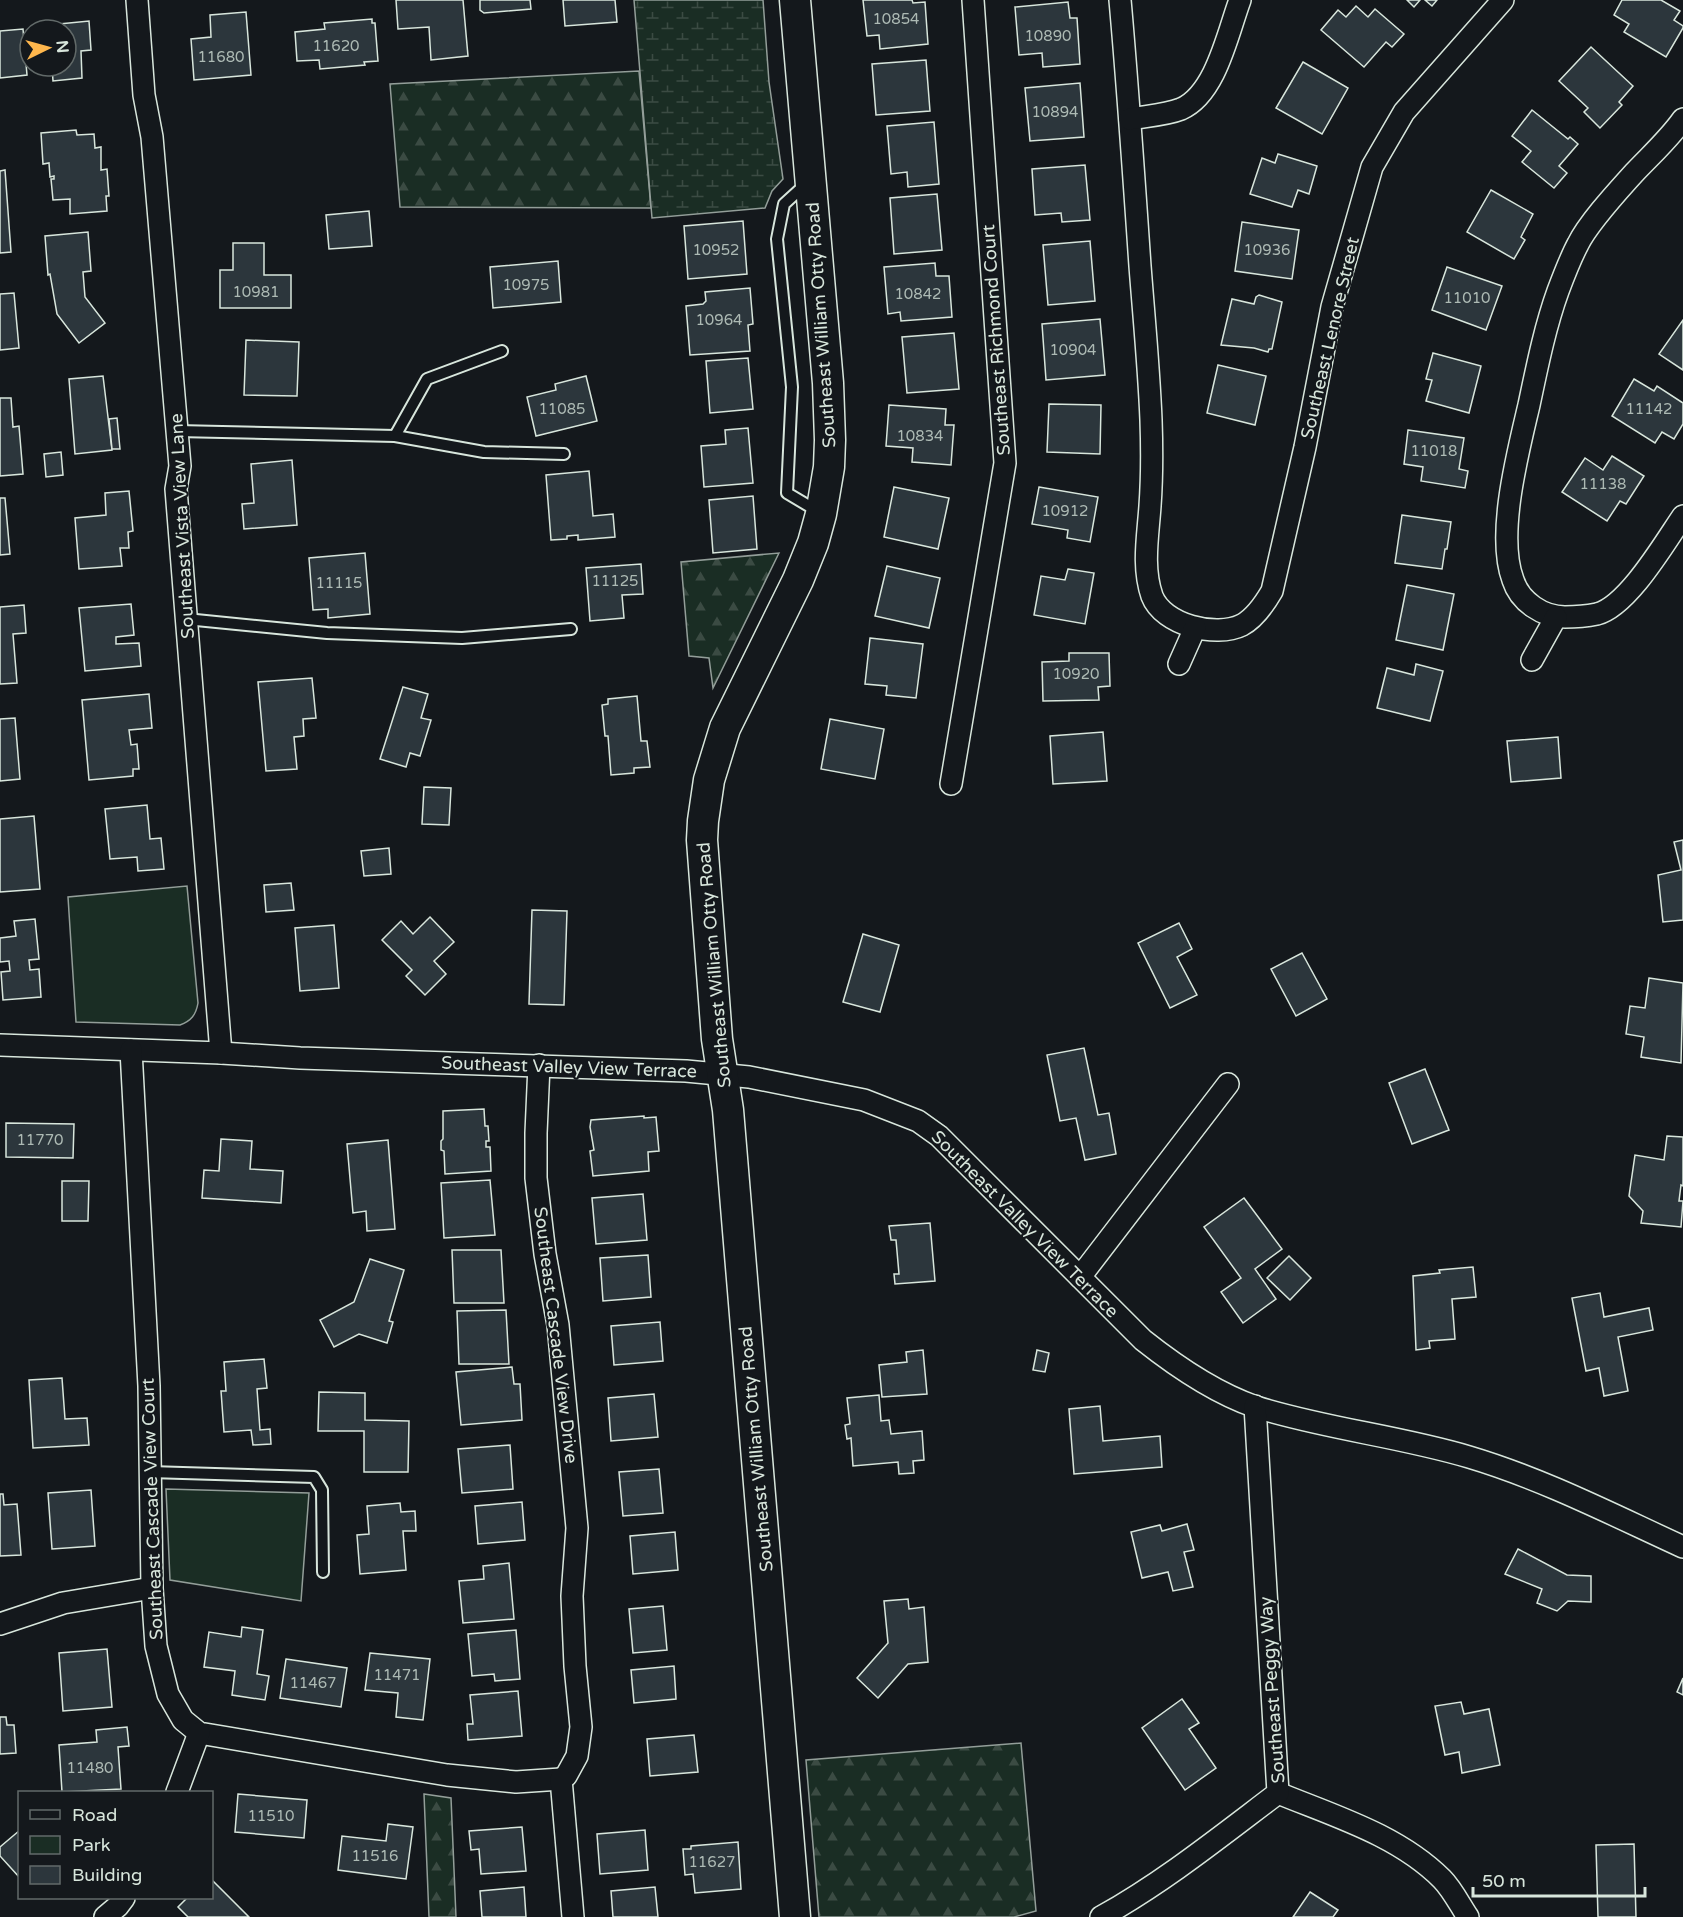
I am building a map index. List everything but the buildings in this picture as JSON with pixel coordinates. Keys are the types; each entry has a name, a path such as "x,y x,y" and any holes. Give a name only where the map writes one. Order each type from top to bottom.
{"street":[{"name":"Southeast Vista View Lane","path":"137,0 144,95 153,138 180,466 176,489 221,1053"},
{"name":"Southeast William Otty Road","path":"795,0 830,414 829,467 821,514 813,543 798,580 725,728 709,780 702,840 717,1039 729,1122 795,1917"},
{"name":"Southeast Richmond Court","path":"951,784 1005,463 973,0"},
{"name":"Southeast Lenore Street","path":"1120,0 1151,422 1151,494 1146,561 1148,581 1156,605 1165,613 1185,625 1221,631 1243,624 1264,605 1272,591 1305,447 1332,307 1372,167 1404,112 1503,0"},
{"path":"1130,119 1181,109 1197,97 1212,77 1240,0"},
{"path":"1683,119 1672,135 1633,174 1578,243 1558,292 1539,357 1508,516 1508,558 1513,580 1521,597 1535,608 1556,617 1598,614 1612,606 1648,567 1683,516"},
{"path":"1532,660 1556,617"},
{"path":"1179,664 1195,628"},
{"name":"Southeast Valley View Terrace","path":"0,1045 686,1071 749,1077 864,1101 918,1121 939,1136 1143,1340 1167,1359 1217,1390 1255,1406 1300,1419 1469,1457 1544,1483 1683,1547"},
{"name":"Southeast Cascade View Court","path":"131,1050 149,1386 152,1588 156,1646 168,1694 183,1720 199,1733"},
{"name":"Southeast Cascade View Drive","path":"539,1065 536,1178 545,1254 558,1325 577,1528 572,1596 581,1737 577,1756 566,1776 561,1779"},
{"path":"1080,1278 1228,1084"},
{"name":"Southeast Peggy Way","path":"1101,1917 1130,1901 1173,1871 1278,1793 1255,1406"},
{"path":"0,1624 30,1612 63,1603 152,1588"},
{"path":"177,1791 199,1733 447,1775 516,1782 561,1779 573,1917"},
{"path":"1278,1793 1379,1835 1414,1856 1443,1880 1468,1917"}],"lane":[{"path":"811,180 784,204 777,239 792,387 787,493 821,514"},
{"path":"395,436 428,379 502,351"},
{"path":"177,431 395,436 484,452 564,454"},
{"path":"186,619 327,633 462,638 571,629"},
{"path":"150,1472 314,1477 322,1490 323,1572"}],"green space":[{"path":"634,0 763,0 769,82 783,179 772,191 765,208 652,218"},
{"path":"639,71 651,208 400,207 390,84"},
{"path":"779,553 713,688 709,658 689,656 681,562"},
{"path":"187,886 198,1003 192,1017 180,1025 76,1022 68,897"},
{"path":"166,1489 309,1493 301,1601 170,1580"},
{"path":"1021,1743 1036,1911 1014,1917 819,1917 806,1760"},
{"path":"424,1794 451,1798 456,1917 429,1917"}]}
